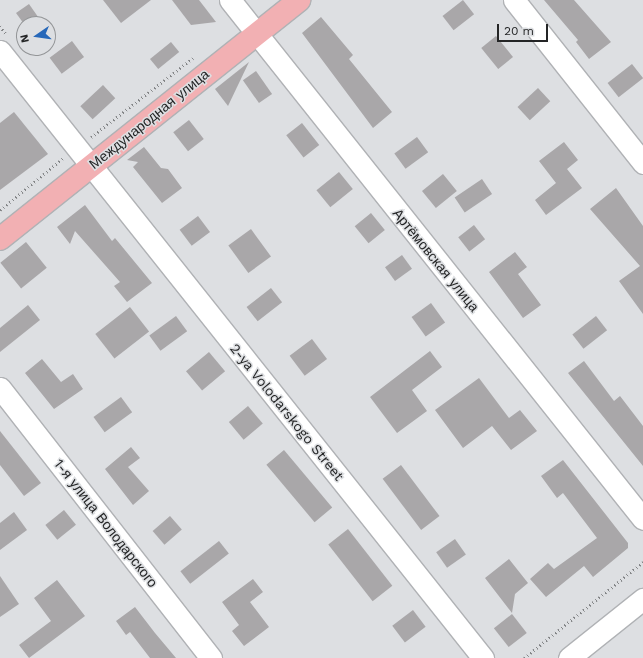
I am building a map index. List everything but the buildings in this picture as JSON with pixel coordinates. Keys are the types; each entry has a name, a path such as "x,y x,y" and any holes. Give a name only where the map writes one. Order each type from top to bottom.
{"main road":[{"name":"Международная улица","path":"0,239 299,0"}],"street":[{"name":"Артёмовская улица","path":"230,0 643,519"},
{"path":"514,0 643,163"},
{"name":"2-ya Volodarskogo Street","path":"0,51 90,167 483,658"},
{"name":"1-я улица Володарского","path":"0,388 211,658"},
{"path":"569,658 643,599"}],"path":[{"path":"0,210 76,148 194,57"},
{"path":"524,658 643,562"}]}
